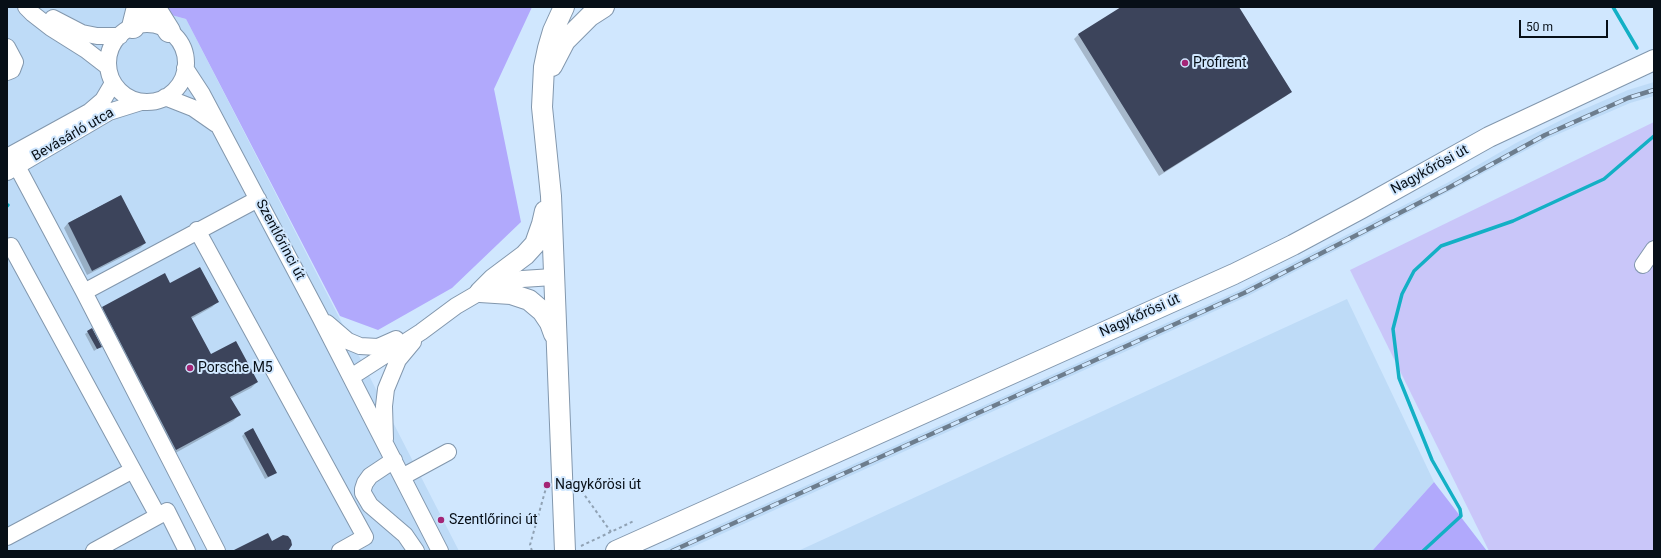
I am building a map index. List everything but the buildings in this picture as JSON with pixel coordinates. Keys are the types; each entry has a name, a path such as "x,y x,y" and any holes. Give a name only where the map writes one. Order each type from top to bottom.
{"highway":[{"path":"154,7 169,31"}],"main road":[{"path":"564,7 553,31 548,48 544,67 542,107 551,196 553,277 564,523 571,549"},
{"path":"543,87 565,41 590,16 604,7"},
{"name":"Nagykőrösi út","path":"616,551 1234,274 1353,213 1489,137 1654,60"},
{"path":"480,292 493,279 525,255 535,244 542,224 545,209 551,196"},
{"path":"480,292 511,294 528,300 542,312 550,323 557,344"}],"street":[{"path":"26,7 51,28 86,50 108,67"},
{"path":"38,7 42,12 82,33 97,36 130,23 152,25 169,31 179,41 184,54 185,68 179,85 165,97 157,100 141,102 127,96 114,83 108,67 110,50 130,23"},
{"path":"7,47 15,62 12,70 7,72"},
{"name":"Szentlőrinci út","path":"185,68 202,94 258,199 440,551"},
{"path":"114,83 103,100 89,112 10,163 84,292 217,551"},
{"name":"Szentlőrinci út","path":"165,97 193,108 219,126"},
{"name":"Bevásárló utca","path":"10,163 109,112 141,102"},
{"path":"84,292 197,230 258,199"},
{"path":"197,230 365,537 340,551"},
{"path":"7,248 11,246 158,516"},
{"path":"1643,265 1654,249"},
{"path":"351,377 421,332 456,306 480,292 522,279 553,277"},
{"path":"320,317 348,341 360,346 378,347 403,336 421,332"},
{"path":"386,445 384,406 386,389 398,360 421,332"},
{"path":"402,477 448,452"},
{"path":"394,460 370,476 365,483 363,493 370,505 405,535 415,550"},
{"path":"7,537 133,470"},
{"path":"94,551 166,511 187,551"},
{"path":"7,544 11,551"}],"path":[{"path":"578,484 611,532"},
{"path":"532,551 530,545 547,485"},
{"path":"571,549 634,521"}],"shaded area":[{"path":"7,7 142,7 186,19 459,551 7,551"},
{"path":"142,7 532,7 494,89 521,222 452,288 378,330 340,316 186,19"},
{"path":"1654,82 1654,96 1630,103 1547,139 1246,297 684,551 661,551 1242,289 1447,183 1516,143 1575,113 1628,90"},
{"path":"1654,122 1654,551 1489,551 1350,270"},
{"path":"1347,299 1434,482 1372,551 798,551"},
{"path":"1434,482 1487,551 1372,551"}],"waterway":[{"path":"1613,7 1637,48"},
{"path":"1423,551 1461,516 1460,509 1432,460 1399,378 1393,329 1402,294 1414,271 1441,246 1513,221 1604,179 1654,136"}],"railway":[{"path":"672,551 1244,293 1450,187 1545,135 1628,98 1654,90"}],"place":[{"name":"Profirent","path":"1185,63"},
{"name":"Porsche M5","path":"190,368"},
{"name":"Nagykőrösi út","path":"547,485"},
{"name":"Szentlőrinci út","path":"441,520"}]}
